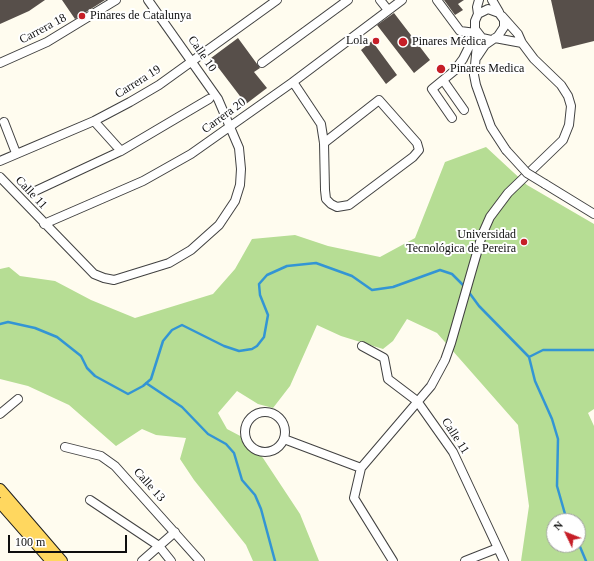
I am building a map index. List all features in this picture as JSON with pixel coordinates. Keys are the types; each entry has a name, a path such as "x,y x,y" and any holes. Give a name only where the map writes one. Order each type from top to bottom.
{"main road":[{"path":"0,489 62,561"},
{"path":"0,503 51,561"}],"street":[{"name":"Carrera 18","path":"0,63 47,42 116,0"},
{"name":"Calle 10","path":"44,224 94,274 114,280 169,263 191,250 219,225 235,201 240,185 241,169 239,148 218,98 148,0"},
{"name":"Carrera 19","path":"0,161 94,121 159,84 277,0"},
{"path":"262,63 348,0"},
{"path":"380,0 388,10"},
{"name":"Carrera 20","path":"44,224 144,181 191,154 292,82 402,0"},
{"path":"437,0 460,31 476,31 482,38 522,43"},
{"path":"479,0 477,8 478,14 476,31 477,58 474,75 476,85 491,127 506,150 527,173 594,214"},
{"path":"393,561 354,498 361,468 431,386 452,343 482,234 490,217 508,193 563,140 569,125 571,106 568,96 561,85 534,58 522,43 518,34 501,14 492,0"},
{"path":"478,14 488,9 501,14"},
{"path":"477,58 485,45 503,30 504,23 501,14"},
{"path":"452,118 432,89 454,71 463,59 476,31"},
{"path":"443,80 464,110"},
{"path":"292,82 321,124 324,143 326,199 331,204 338,207 349,205 413,157 419,150 417,143 380,100 324,143"},
{"path":"31,193 121,151 209,99"},
{"path":"94,121 121,151"},
{"path":"4,122 16,153"},
{"name":"Calle 11","path":"0,177 44,224"},
{"path":"584,208 594,206"},
{"name":"Calle 11","path":"362,346 384,358 388,379 417,401 453,452 504,561"},
{"path":"0,414 18,399"},
{"path":"270,412 281,420 284,426 284,439 275,449 269,451 257,450 251,446 245,435 247,422 257,413 270,412"},
{"path":"284,439 361,468"},
{"name":"Calle 13","path":"64,448 101,456 115,466 200,561"},
{"path":"90,500 159,546 171,561"},
{"path":"142,561 175,532"},
{"path":"465,561 498,548"}],"green space":[{"path":"486,147 527,185 594,224 594,409 588,413 594,426 594,561 521,561 529,506 518,425 437,333 407,319 393,341 383,349 341,336 317,325 290,386 273,408 258,404 237,391 218,413 227,429 246,439 263,458 300,514 319,561 253,561 246,545 194,480 180,459 186,438 156,435 142,429 116,446 69,405 28,386 0,379 0,269 9,267 20,276 55,281 91,300 135,318 213,294 235,269 252,239 295,235 328,246 380,257 415,238 445,162"}],"building":[{"path":"0,0 45,0 29,11 0,24"},
{"name":"Pinares de Catalunya","path":"62,0 105,0 75,19"},
{"path":"444,0 464,0 458,4 463,10 455,15"},
{"path":"551,0 594,0 594,41 562,49"},
{"name":"Pinares Médica","path":"394,13 430,60 414,73 377,25"},
{"path":"238,38 260,68 254,72 267,88 246,104 211,58"},
{"path":"372,41 397,75 386,84 361,50"}],"waterway":[{"path":"0,324 8,322 35,328 57,337 81,356 87,368 95,376 128,394 143,386 151,379 163,341 172,330 182,325 224,346 239,351 252,349 257,346 264,337 268,315 260,295 259,284 267,275 287,266 316,263 352,276 372,290 393,287 440,270 452,274 465,287"},
{"path":"468,291 479,306 529,357 535,381 552,419 558,439 557,486 565,513"},
{"path":"529,357 543,350 594,350"},
{"path":"146,383 182,407 208,434 226,444 234,453 242,480 255,495 261,509 275,561"},
{"path":"583,553 586,561"}],"place":[{"name":"Pinares de Catalunya","path":"82,16"},
{"name":"Lola","path":"376,41"},
{"name":"Pinares Médica","path":"403,42"},
{"name":"Pinares Medica","path":"441,69"},
{"name":"Universidad Tecnológica de Pereira","path":"524,242"}]}
